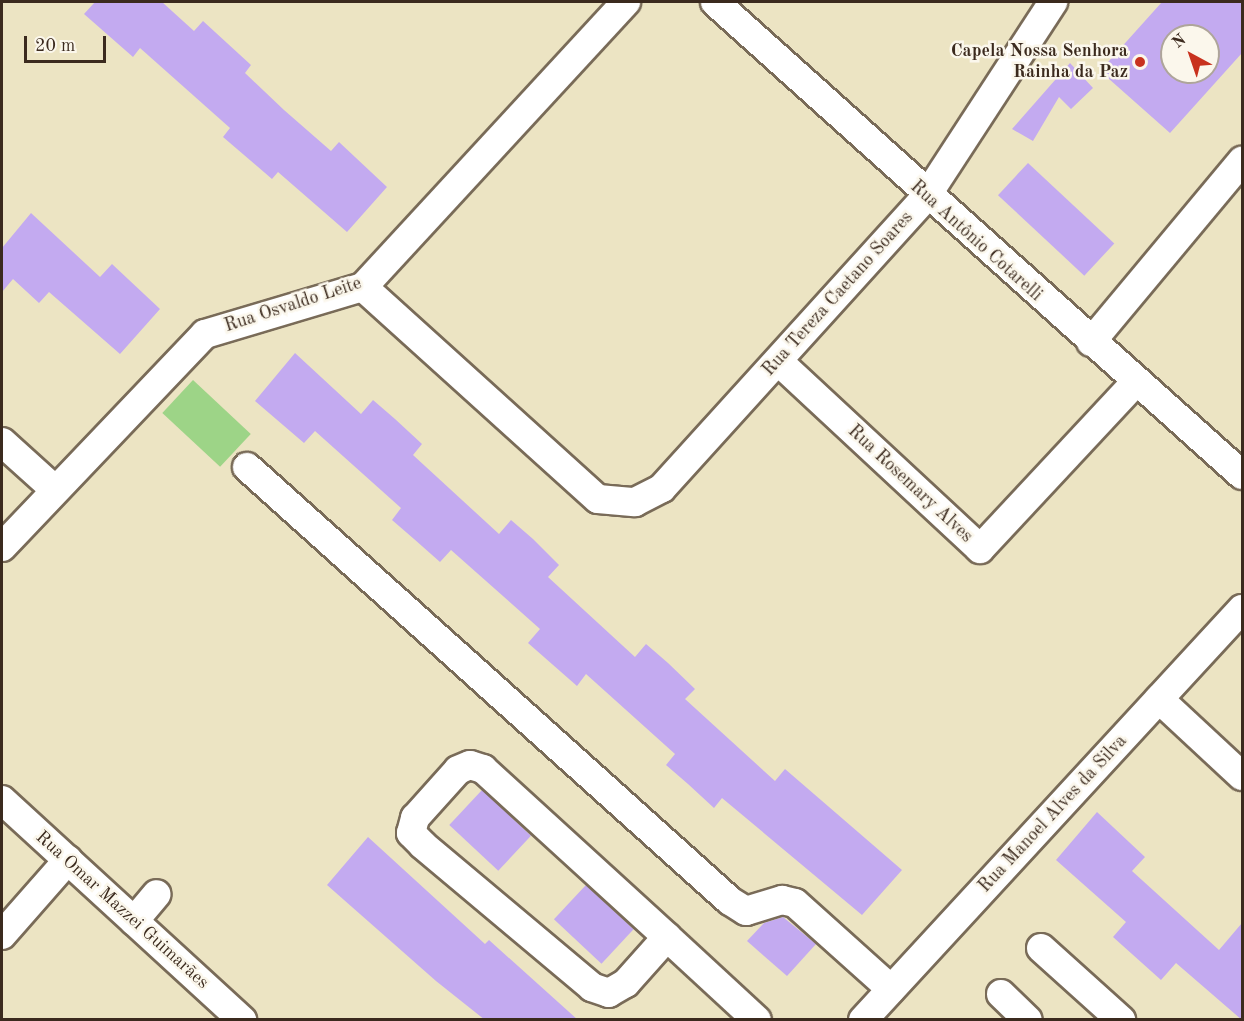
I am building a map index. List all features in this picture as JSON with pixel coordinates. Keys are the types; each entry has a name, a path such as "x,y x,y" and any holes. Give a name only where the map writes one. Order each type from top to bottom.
{"street":[{"name":"Rua Osvaldo Leite","path":"2,547 54,489 206,334 363,287 626,2"},
{"name":"Rua Antônio Cotarelli","path":"715,2 926,197 1242,475"},
{"name":"Rua Tereza Caetano Soares","path":"363,287 598,499 635,502 662,488 926,197 1053,2"},
{"path":"1091,342 1242,161"},
{"name":"Rua Rosemary Alves","path":"778,361 980,549 1136,382"},
{"path":"2,442 54,489"},
{"path":"247,467 730,901 746,911 782,900 795,903 891,989"},
{"name":"Rua Manoel Alves da Silva","path":"863,1020 1242,609"},
{"path":"1159,699 1242,776"},
{"path":"667,937 626,983 609,993 592,987 423,845 411,832 416,818 458,770 470,765 483,769 667,937 757,1020"},
{"name":"Rua Omar Mazzei Guimarães","path":"2,800 242,1020"},
{"path":"2,935 68,860"},
{"path":"134,921 157,894"},
{"path":"1041,948 1121,1020"},
{"path":"1001,994 1028,1020"}],"green space":[{"path":"193,380 251,434 220,467 162,413"}],"building":[{"path":"95,2 162,2 194,31 203,21 251,65 245,73 284,110 331,151 339,142 387,187 347,232 278,172 272,179 223,137 230,128 140,48 133,57 84,14"},
{"name":"Capela Nossa Senhora Rainha da Paz","path":"1162,2 1242,2 1242,53 1220,77 1220,24 1160,24 1160,84 1214,84 1170,133 1100,71"},
{"path":"1070,63 1093,88 1071,109 1059,97 1033,141 1012,129"},
{"path":"1028,163 1114,243 1084,276 998,195"},
{"path":"31,213 100,277 112,264 160,309 120,354 49,292 39,303 13,279 2,292 2,248"},
{"path":"295,353 361,414 373,400 422,444 413,455 499,534 511,520 533,539 559,565 548,577 635,657 646,644 695,689 685,699 775,781 785,769 902,870 862,915 722,798 714,808 666,765 675,754 586,674 577,686 528,643 540,629 451,550 440,562 392,520 401,508 315,431 304,443 255,401"},
{"path":"482,790 531,836 498,871 449,825"},
{"path":"1097,812 1145,857 1132,871 1219,950 1242,923 1242,1020 1176,963 1161,980 1113,937 1126,922 1056,860"},
{"path":"368,837 485,944 489,940 578,1020 485,1020 436,981 327,885"},
{"path":"586,885 634,929 601,964 554,919"},
{"path":"783,917 816,944 787,976 747,941 764,923"}],"place":[{"name":"Capela Nossa Senhora Rainha da Paz","path":"1140,62"}]}
